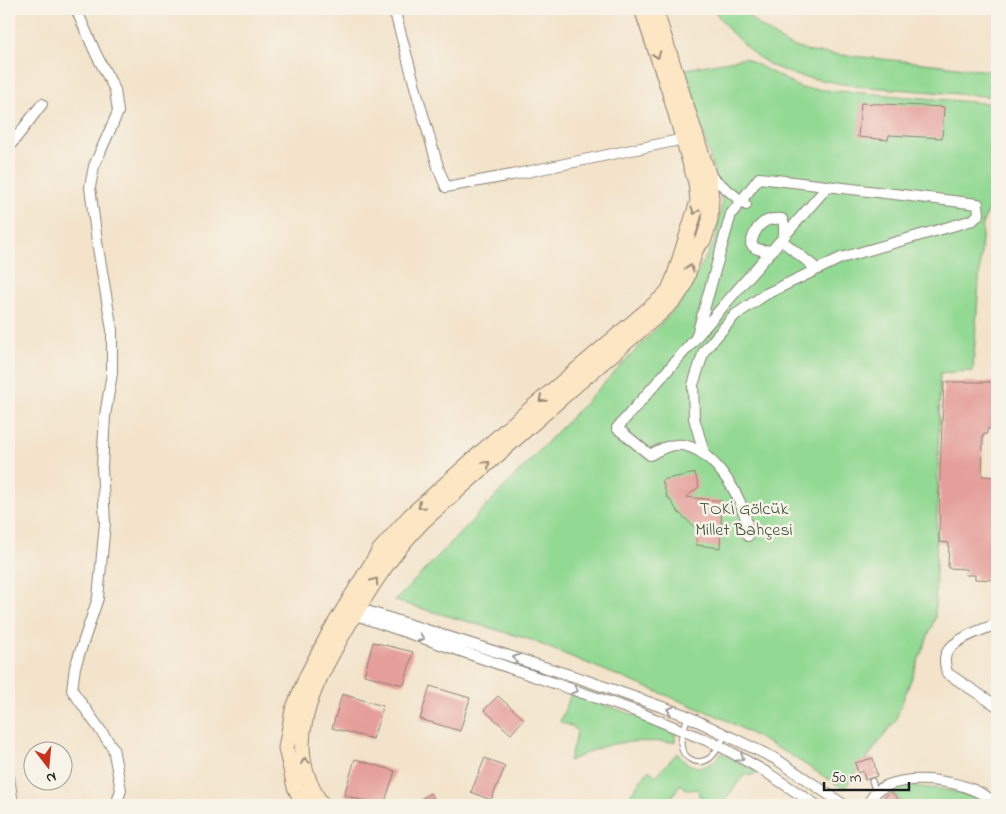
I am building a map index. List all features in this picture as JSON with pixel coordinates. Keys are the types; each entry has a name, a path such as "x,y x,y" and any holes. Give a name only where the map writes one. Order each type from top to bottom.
{"main road":[{"path":"322,805 312,790 302,745 309,701 350,609 380,550 410,516 513,424 663,297 669,290 674,278 698,201 696,182 642,9"},
{"path":"304,805 295,787 286,748 293,710 307,676 350,609 410,534 422,522 577,384 658,316 676,298 684,286 696,248 704,239 710,220 711,198 708,174 655,9"}],"street":[{"path":"76,9 96,54 115,90 118,112 94,166 90,187 112,330 112,373 105,416 102,467 105,523 98,598 75,667 72,690 113,748 118,766 121,790 116,805"},
{"path":"394,9 429,135 446,187 684,139"},
{"path":"9,147 42,104"},
{"path":"708,174 743,203"},
{"path":"696,338 731,214 743,203 759,178 978,204 980,214 973,220 841,258 766,294 735,316 704,351 693,385 694,418 705,456"},
{"path":"748,536 745,514 732,486 715,463 682,445 667,446 650,455 617,428 828,186"},
{"path":"772,250 760,250 754,248 751,244 758,226 767,220 782,219 784,224 782,238"},
{"path":"782,238 817,269"},
{"path":"350,609 579,678 688,716 776,759 844,805"},
{"path":"350,609 632,710 720,746 766,772 816,805"},
{"path":"997,624 952,645 946,653 945,662 947,673 997,706"},
{"path":"9,777 13,805"},
{"path":"867,805 876,792 891,784 910,780 926,780 961,785 977,791 992,800 996,805"}],"lane":[{"path":"688,716 681,744 684,754 690,760 699,762 708,759 720,746 725,735"},
{"path":"872,781 876,792"}],"green space":[{"path":"713,9 742,9 756,23 786,44 811,52 997,72 997,97 855,86 798,76 772,66 755,55 730,31"},
{"name":"TOKİ Gölcük Millet Bahçesi","path":"745,58 801,88 997,104 997,189 983,222 973,371 940,373 935,618 895,721 844,789 790,755 722,718 525,638 395,601 679,305 714,243 722,203 686,69"},
{"path":"571,694 632,714 675,732 675,742 617,743 595,749 569,761 577,732 573,727 560,722"},
{"path":"677,753 688,763 699,767 710,764 721,753 758,772 750,776 745,774 721,805 713,805 699,796 698,789 688,790 680,784 670,801 677,805 627,805 629,796 649,770 656,776"},
{"path":"896,786 955,792 976,799 985,805 905,805 891,792"}],"building":[{"path":"861,103 944,107 942,138 889,135 888,140 858,137"},
{"path":"944,382 997,382 997,428 987,429 987,434 983,435 982,476 997,477 994,580 975,579 975,575 965,575 966,569 948,568 949,543 939,542"},
{"path":"695,473 699,487 686,497 722,501 720,548 696,545 697,529 678,512 667,497 662,480"},
{"path":"373,642 413,652 404,685 364,675"},
{"path":"430,686 470,698 460,731 420,719"},
{"path":"342,694 383,706 373,739 332,728"},
{"path":"498,696 524,719 511,734 484,710"},
{"path":"485,758 505,767 491,800 471,792"},
{"path":"873,758 877,776 865,780 863,771 858,773 855,763"},
{"path":"355,759 395,771 384,805 344,795"},
{"path":"891,792 905,805 887,805 883,798"},
{"path":"430,793 438,805 412,805"}]}
